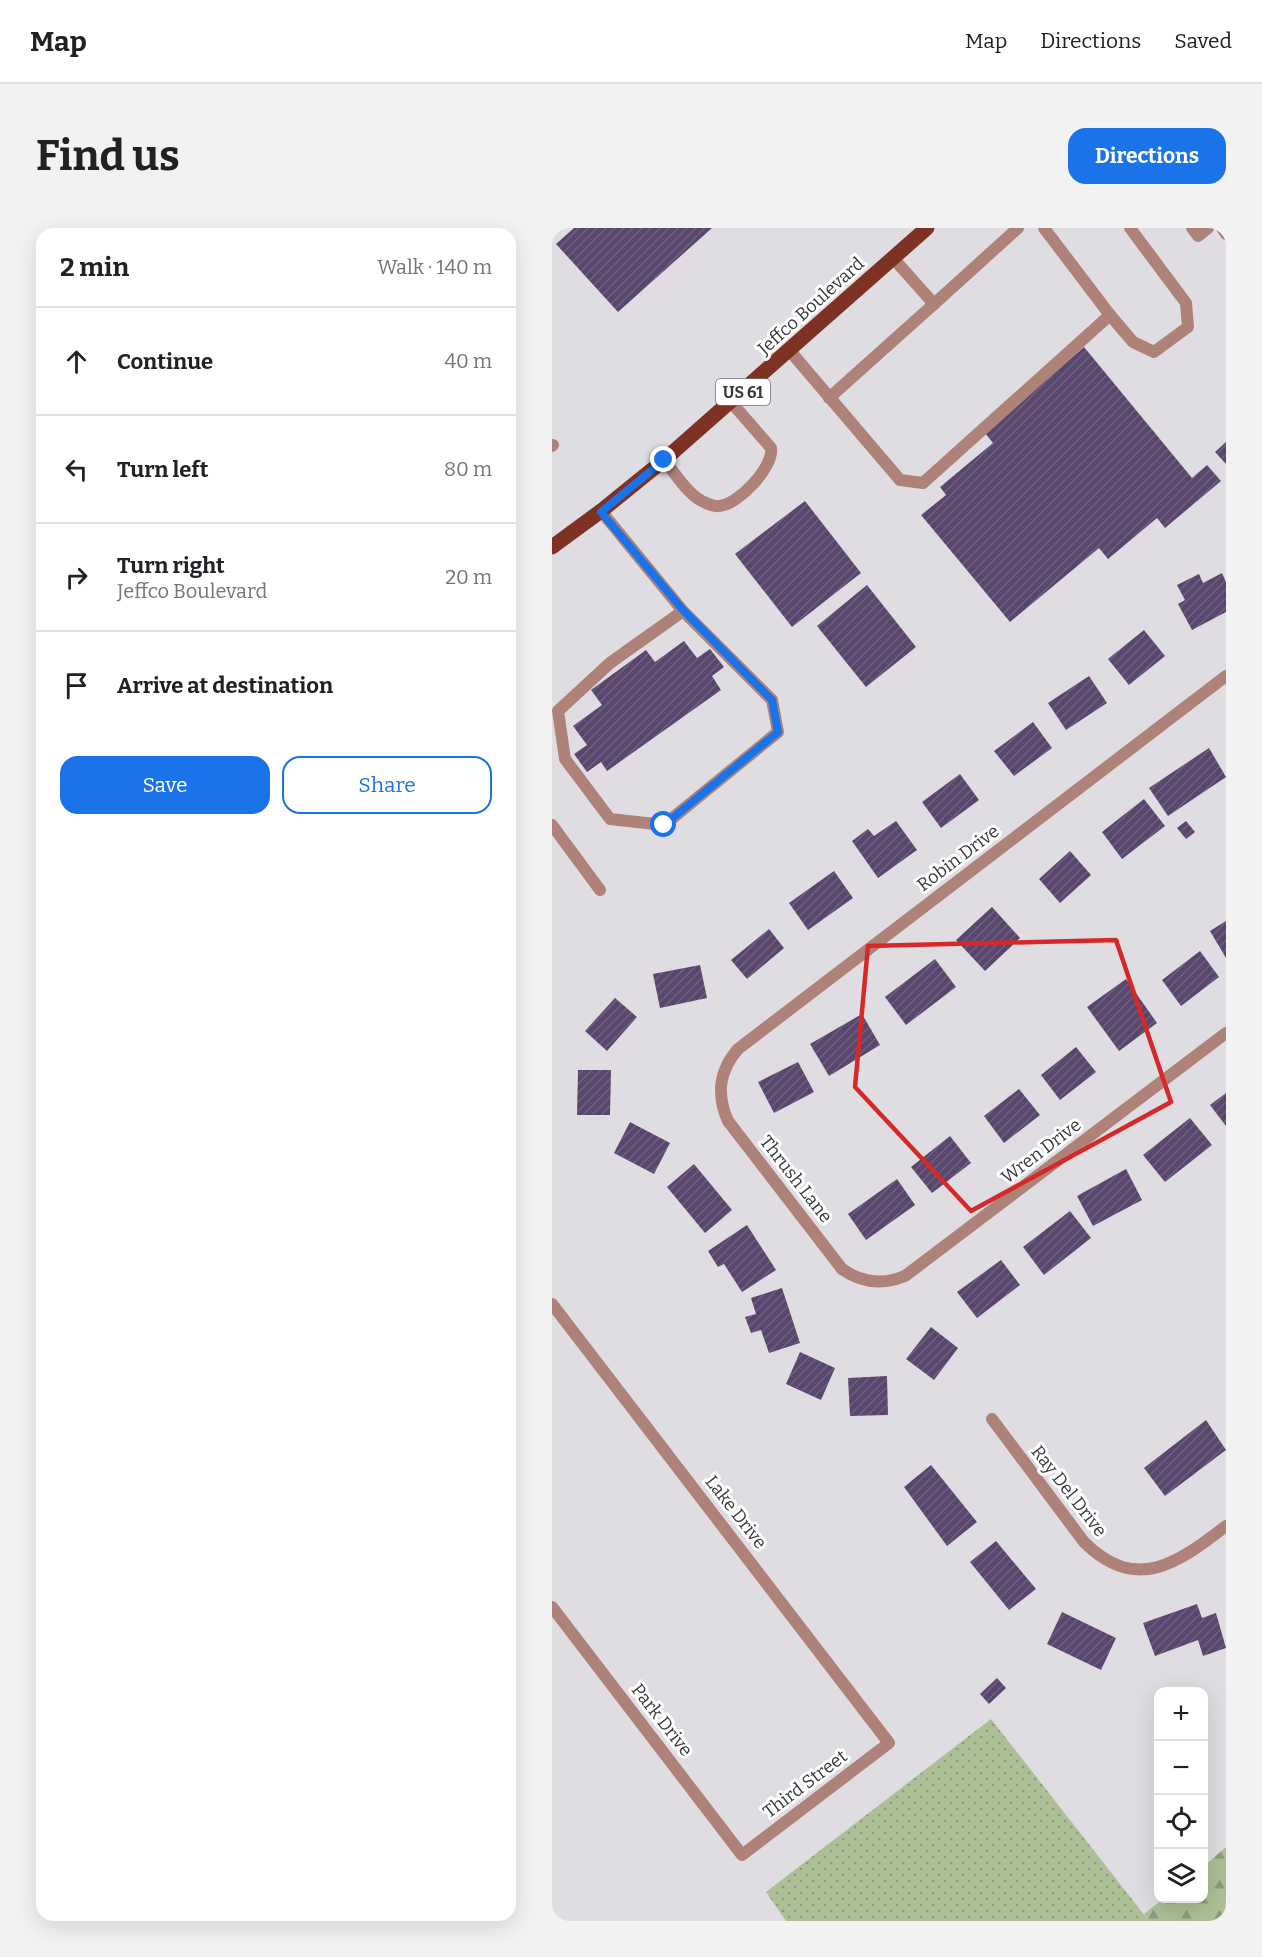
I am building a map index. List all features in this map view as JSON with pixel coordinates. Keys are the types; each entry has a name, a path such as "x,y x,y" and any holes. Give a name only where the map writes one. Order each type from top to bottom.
{"main road":[{"name":"Jeffco Boulevard","path":"552,547 601,512 664,460 927,228"}],"street":[{"path":"829,398 1018,228"},
{"path":"1044,228 1133,342 1154,352 1188,327 1186,303 1130,228"},
{"path":"1192,228 1198,236 1208,228"},
{"path":"1222,228 1226,234"},
{"path":"893,258 934,304"},
{"path":"790,351 900,480 923,483 1110,315"},
{"path":"664,460 700,500 719,507 729,503 764,474 770,462 771,448 731,402"},
{"path":"601,512 683,610 772,700 778,732 664,825 610,819 565,759 558,711 610,663 683,610"},
{"name":"Robin Drive","path":"721,1078 725,1067 738,1048 1226,676"},
{"path":"552,825 600,890"},
{"name":"Wren Drive","path":"871,1282 889,1282 905,1276 1226,1033"},
{"name":"Thrush Lane","path":"721,1078 720,1100 728,1121 842,1269 855,1277 871,1282"},
{"name":"Lake Drive","path":"552,1304 889,1743"},
{"name":"Ray Del Drive","path":"992,1419 1084,1542 1099,1556 1117,1566 1137,1570 1168,1565 1196,1549 1226,1526"},
{"name":"Park Drive","path":"552,1606 742,1855"},
{"name":"Third Street","path":"742,1855 889,1743"}],"highlighted area":[{"path":"1116,940 1171,1102 971,1211 855,1087 868,946"}],"green space":[{"path":"991,1719 1149,1921 786,1921 766,1892"},
{"path":"1226,1847 1226,1921 1149,1921 1144,1914 1158,1903 1208,1903 1208,1863"}],"building":[{"path":"574,228 712,228 618,312 556,244"},
{"path":"1084,347 1192,478 1207,465 1221,481 1165,528 1157,518 1108,559 1099,548 1010,622 921,515 946,495 940,487 993,443 985,433"},
{"path":"1226,442 1226,464 1215,452"},
{"path":"805,501 861,573 792,627 735,554"},
{"path":"1222,573 1226,582 1226,612 1192,630 1178,604 1185,600 1177,585 1199,574 1203,583"},
{"path":"867,585 916,647 866,687 817,626"},
{"path":"1144,630 1165,656 1129,685 1108,659"},
{"path":"684,641 697,658 710,649 724,667 712,676 721,690 607,771 601,762 587,772 574,754 587,745 573,726 602,705 591,690 646,650 655,662"},
{"path":"1089,676 1107,703 1066,730 1048,703"},
{"path":"1033,722 1052,748 1014,776 994,751"},
{"path":"1209,748 1226,777 1168,816 1149,788"},
{"path":"960,774 979,800 941,828 922,802"},
{"path":"1144,799 1165,826 1122,859 1102,832"},
{"path":"896,821 917,850 878,878 852,841 868,829 874,836"},
{"path":"1186,821 1195,832 1186,839 1177,828"},
{"path":"1070,851 1091,875 1060,903 1039,879"},
{"path":"834,871 853,898 808,930 789,903"},
{"path":"992,907 1020,938 985,971 956,940"},
{"path":"1226,921 1226,958 1210,931"},
{"path":"769,929 784,948 747,979 731,960"},
{"path":"1200,951 1219,977 1181,1006 1162,980"},
{"path":"935,959 956,987 906,1025 885,997"},
{"path":"700,965 707,998 660,1008 653,974"},
{"path":"1126,979 1157,1023 1119,1051 1087,1007"},
{"path":"615,998 637,1017 607,1051 585,1031"},
{"path":"862,1014 880,1045 829,1076 810,1044"},
{"path":"1076,1047 1096,1072 1060,1100 1041,1075"},
{"path":"798,1062 814,1092 774,1113 758,1082"},
{"path":"578,1070 611,1070 610,1115 577,1115"},
{"path":"1019,1089 1040,1115 1004,1143 984,1116"},
{"path":"1226,1093 1226,1126 1210,1105"},
{"path":"1190,1118 1212,1145 1165,1182 1143,1155"},
{"path":"630,1122 670,1143 654,1174 614,1153"},
{"path":"950,1136 971,1163 932,1193 911,1167"},
{"path":"694,1164 732,1210 705,1233 667,1187"},
{"path":"1126,1169 1142,1200 1093,1226 1077,1196"},
{"path":"897,1179 915,1205 866,1240 848,1214"},
{"path":"1070,1211 1091,1238 1044,1275 1023,1247"},
{"path":"747,1225 776,1270 742,1292 724,1264 718,1267 708,1251"},
{"path":"1001,1260 1020,1285 977,1318 957,1292"},
{"path":"782,1288 800,1343 769,1353 761,1330 751,1333 745,1317 756,1314 751,1298"},
{"path":"931,1327 958,1348 934,1380 906,1359"},
{"path":"800,1352 835,1368 821,1400 786,1384"},
{"path":"887,1376 888,1415 850,1416 848,1378"},
{"path":"1206,1420 1226,1450 1165,1496 1144,1468"},
{"path":"931,1465 977,1522 947,1546 904,1487"},
{"path":"996,1541 1036,1589 1009,1610 970,1562"},
{"path":"1197,1604 1202,1618 1216,1613 1226,1648 1203,1656 1198,1640 1155,1656 1143,1623"},
{"path":"1062,1612 1116,1638 1101,1670 1047,1644"},
{"path":"997,1678 1006,1688 989,1704 980,1694"}],"route":[{"path":"664,460 601,512 683,610 772,700 778,732 664,825"}]}
